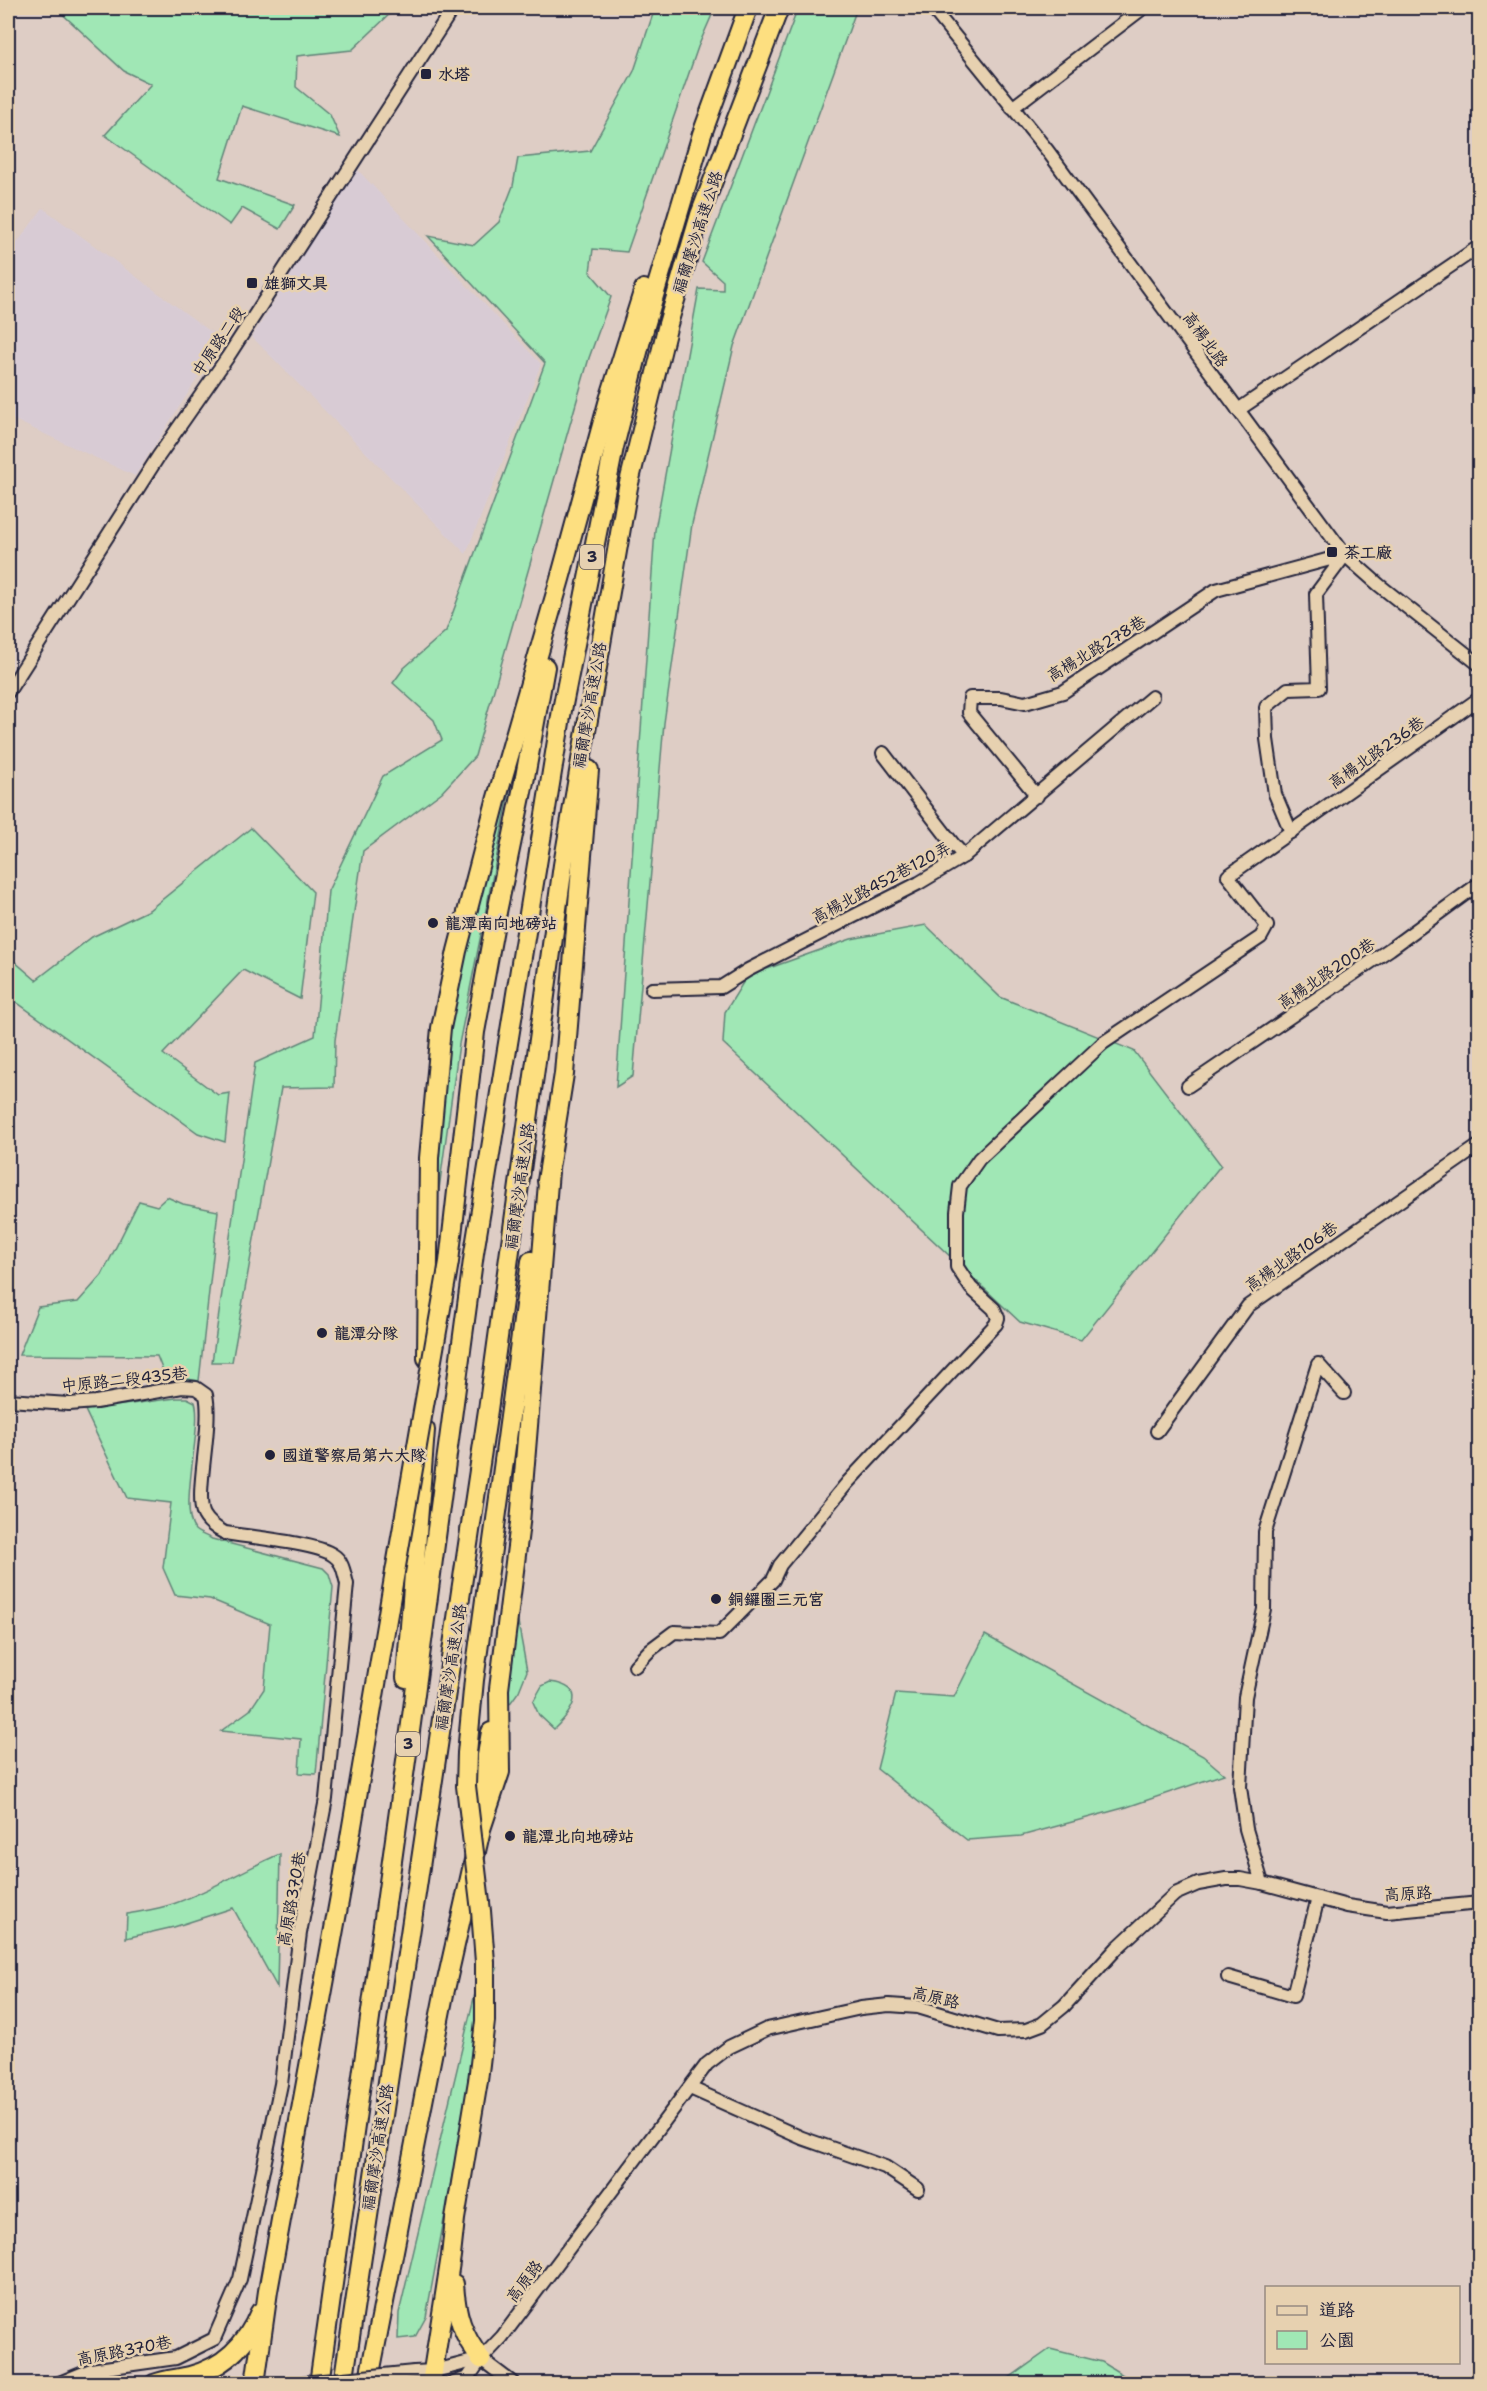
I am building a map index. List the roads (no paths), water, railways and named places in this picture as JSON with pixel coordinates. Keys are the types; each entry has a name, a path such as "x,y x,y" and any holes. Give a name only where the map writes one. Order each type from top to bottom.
{"highway":[{"name":"福爾摩沙高速公路","path":"319,2384 474,1253 562,710 617,436 657,282 702,134 748,8"},
{"name":"福爾摩沙高速公路","path":"343,2384 488,1410 563,865 628,487 668,324 700,215 779,8"},
{"path":"408,1746 406,1680 426,1416 429,1158 441,1028 457,951 496,801 608,403 632,324 702,134"},
{"path":"255,2384 268,2291 342,1885 449,1262 475,1032 525,777 560,579"},
{"path":"433,2377 485,2021 485,1962 466,1786 466,1753 532,1252 549,1171 564,1074 585,831 596,663"},
{"path":"368,2384 444,1994 481,1829 500,1772 499,1689 520,1523 549,1171"},
{"path":"451,2256 457,2315 462,2331 481,2360"},
{"path":"154,2384 193,2375 224,2361 240,2349 255,2325 268,2291"}],"street":[{"name":"中原路二段","path":"8,693 158,457 227,358 453,8"},
{"name":"高楊北路","path":"932,8 1047,150 1345,555 1479,665"},
{"path":"1012,108 1143,8"},
{"path":"1238,410 1479,246"},
{"path":"1291,832 1275,794 1267,739 1266,707 1288,689 1319,688 1316,594 1345,555"},
{"name":"高楊北路278巷","path":"1037,796 969,713 970,698 1000,698 1025,703 1063,692 1216,590 1345,555"},
{"name":"高楊北路452巷120弄","path":"652,989 721,987 747,970 919,883 964,856 1152,697"},
{"name":"高楊北路236巷","path":"635,1666 650,1650 674,1632 720,1634 773,1580 780,1565 848,1482 996,1324 998,1318 994,1309 971,1288 957,1267 957,1212 960,1186 979,1160 1103,1042 1261,937 1267,926 1228,876 1479,698"},
{"path":"883,753 952,844 964,856"},
{"name":"高楊北路200巷","path":"1188,1086 1390,949 1479,884"},
{"name":"高楊北路106巷","path":"1157,1431 1248,1306 1479,1145"},
{"path":"1262,1882 1246,1829 1240,1787 1245,1697 1264,1609 1265,1532 1318,1364 1344,1393"},
{"name":"中原路二段435巷","path":"8,1400 69,1404 96,1402 182,1387 196,1388 206,1395"},
{"name":"高原路370巷","path":"57,2384 91,2370 176,2358 214,2339 240,2279 280,2084 300,1933 326,1799 347,1584 342,1565 333,1555 315,1548 225,1533 216,1529 204,1515 201,1500 209,1418 206,1395"},
{"name":"高原路","path":"468,2378 502,2337 707,2064 729,2047 767,2028 861,2007 889,2005 918,2007 998,2031 1026,2030 1042,2024 1064,2006 1117,1948 1175,1894 1198,1884 1226,1879 1262,1882 1347,1906 1387,1912 1479,1903"},
{"path":"1228,1977 1293,1996 1317,1898"},
{"path":"690,2088 802,2138 885,2167 918,2189"},
{"path":"433,2377 481,2360 514,2384"},
{"path":"292,2384 414,2372 433,2377 468,2378 481,2384"},
{"path":"451,2384 468,2378"}],"place":[{"name":"水塔","path":"426,74"},
{"name":"雄獅文具","path":"252,283"},
{"name":"茶工廠","path":"1332,552"},
{"name":"龍潭南向地磅站","path":"433,923"},
{"name":"龍潭分隊","path":"322,1333"},
{"name":"國道警察局第六大隊","path":"270,1455"},
{"name":"銅鑼圈三元宮","path":"716,1599"},
{"name":"龍潭北向地磅站","path":"510,1836"}]}
